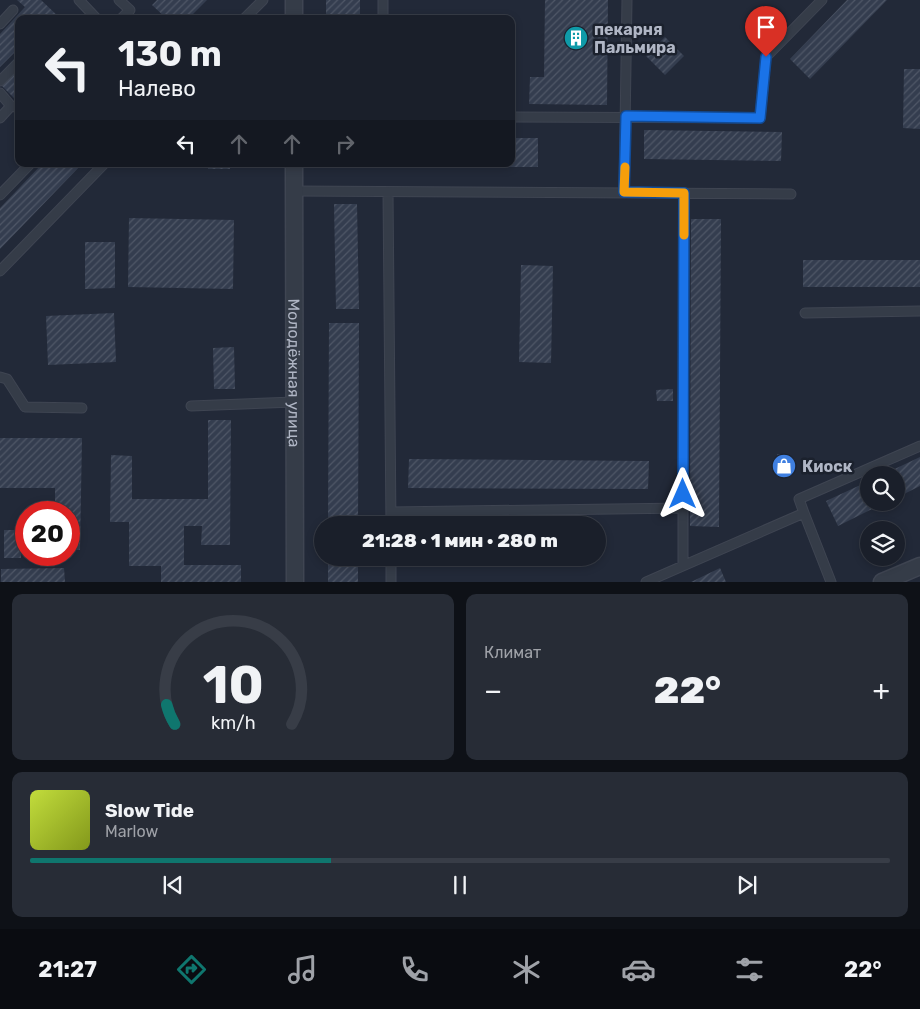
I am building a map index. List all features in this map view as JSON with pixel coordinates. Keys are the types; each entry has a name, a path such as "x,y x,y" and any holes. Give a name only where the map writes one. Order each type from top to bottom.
{"street":[{"path":"294,0 294,15"},
{"name":"Молодёжная улица","path":"294,167 295,582"},
{"path":"882,582 920,566"}],"lane":[{"path":"79,0 93,15"},
{"path":"120,0 130,10 125,15"},
{"path":"248,15 263,0"},
{"path":"383,0 383,15"},
{"path":"624,192 627,0"},
{"path":"515,117 760,118 766,57 822,0"},
{"path":"0,24 13,10"},
{"path":"0,81 15,66"},
{"path":"0,93 15,107 0,118"},
{"path":"0,196 27,167"},
{"path":"0,271 101,167"},
{"path":"294,191 790,194"},
{"path":"388,192 391,516"},
{"path":"683,565 684,193"},
{"path":"805,313 920,311"},
{"path":"0,377 7,379 25,407 82,408"},
{"path":"191,406 295,402"},
{"path":"831,582 799,499 920,446"},
{"path":"391,512 683,508"},
{"path":"646,582 804,514"},
{"path":"391,566 391,582"}],"building":[{"path":"17,0 41,0 57,15 18,15 25,7"},
{"path":"157,0 207,0 192,15 163,15 152,5"},
{"path":"326,0 360,0 360,15 326,15"},
{"name":"пекарня Пальмира","path":"545,0 608,0 607,105 529,104 530,77 544,77"},
{"path":"847,0 887,0 810,79 790,59"},
{"path":"15,18 15,52 0,67 0,34"},
{"path":"665,37 684,56 665,75 646,56"},
{"path":"904,69 920,69 920,129 903,128"},
{"path":"15,73 15,99 2,86"},
{"path":"644,130 782,132 781,161 644,159"},
{"path":"515,138 538,138 538,167 515,167"},
{"path":"39,167 79,167 0,249 0,208"},
{"path":"208,167 230,167 230,169 208,169"},
{"path":"334,204 357,204 359,309 336,309"},
{"path":"129,218 234,220 233,289 128,287"},
{"path":"691,219 721,219 719,527 690,526"},
{"path":"85,242 115,242 115,288 85,289"},
{"path":"803,260 920,260 920,287 803,287"},
{"path":"521,265 553,266 551,363 519,362"},
{"path":"114,313 116,362 48,365 46,316"},
{"path":"329,323 359,323 358,516 328,516"},
{"path":"234,347 235,389 214,389 213,348"},
{"path":"673,389 673,401 657,401 656,390"},
{"path":"208,420 231,420 230,545 201,545 202,526 184,526 184,565 241,565 241,582 161,582 161,566 129,566 129,522 110,522 111,455 132,456 132,499 208,499"},
{"path":"0,438 82,438 80,550 80,501 55,501 55,488 0,488"},
{"path":"777,454 787,454 787,474 777,474"},
{"path":"920,457 920,486 905,494 905,466 901,466"},
{"path":"409,459 649,461 648,489 408,488"},
{"path":"860,485 860,511 868,511 838,526 826,501"},
{"path":"4,530 15,530 15,558 4,558"},
{"path":"328,566 358,566 358,582 328,582"},
{"path":"64,568 65,582 1,582 1,569"},
{"path":"720,568 726,582 691,582"}],"slow traffic":[{"path":"625,167 624,192 684,193 684,235"}],"place":[{"name":"пекарня Пальмира","path":"576,38"},
{"name":"Киоск","path":"784,466"}],"route":[{"path":"683,494 684,193 624,192 626,116 760,118 766,57"}]}
